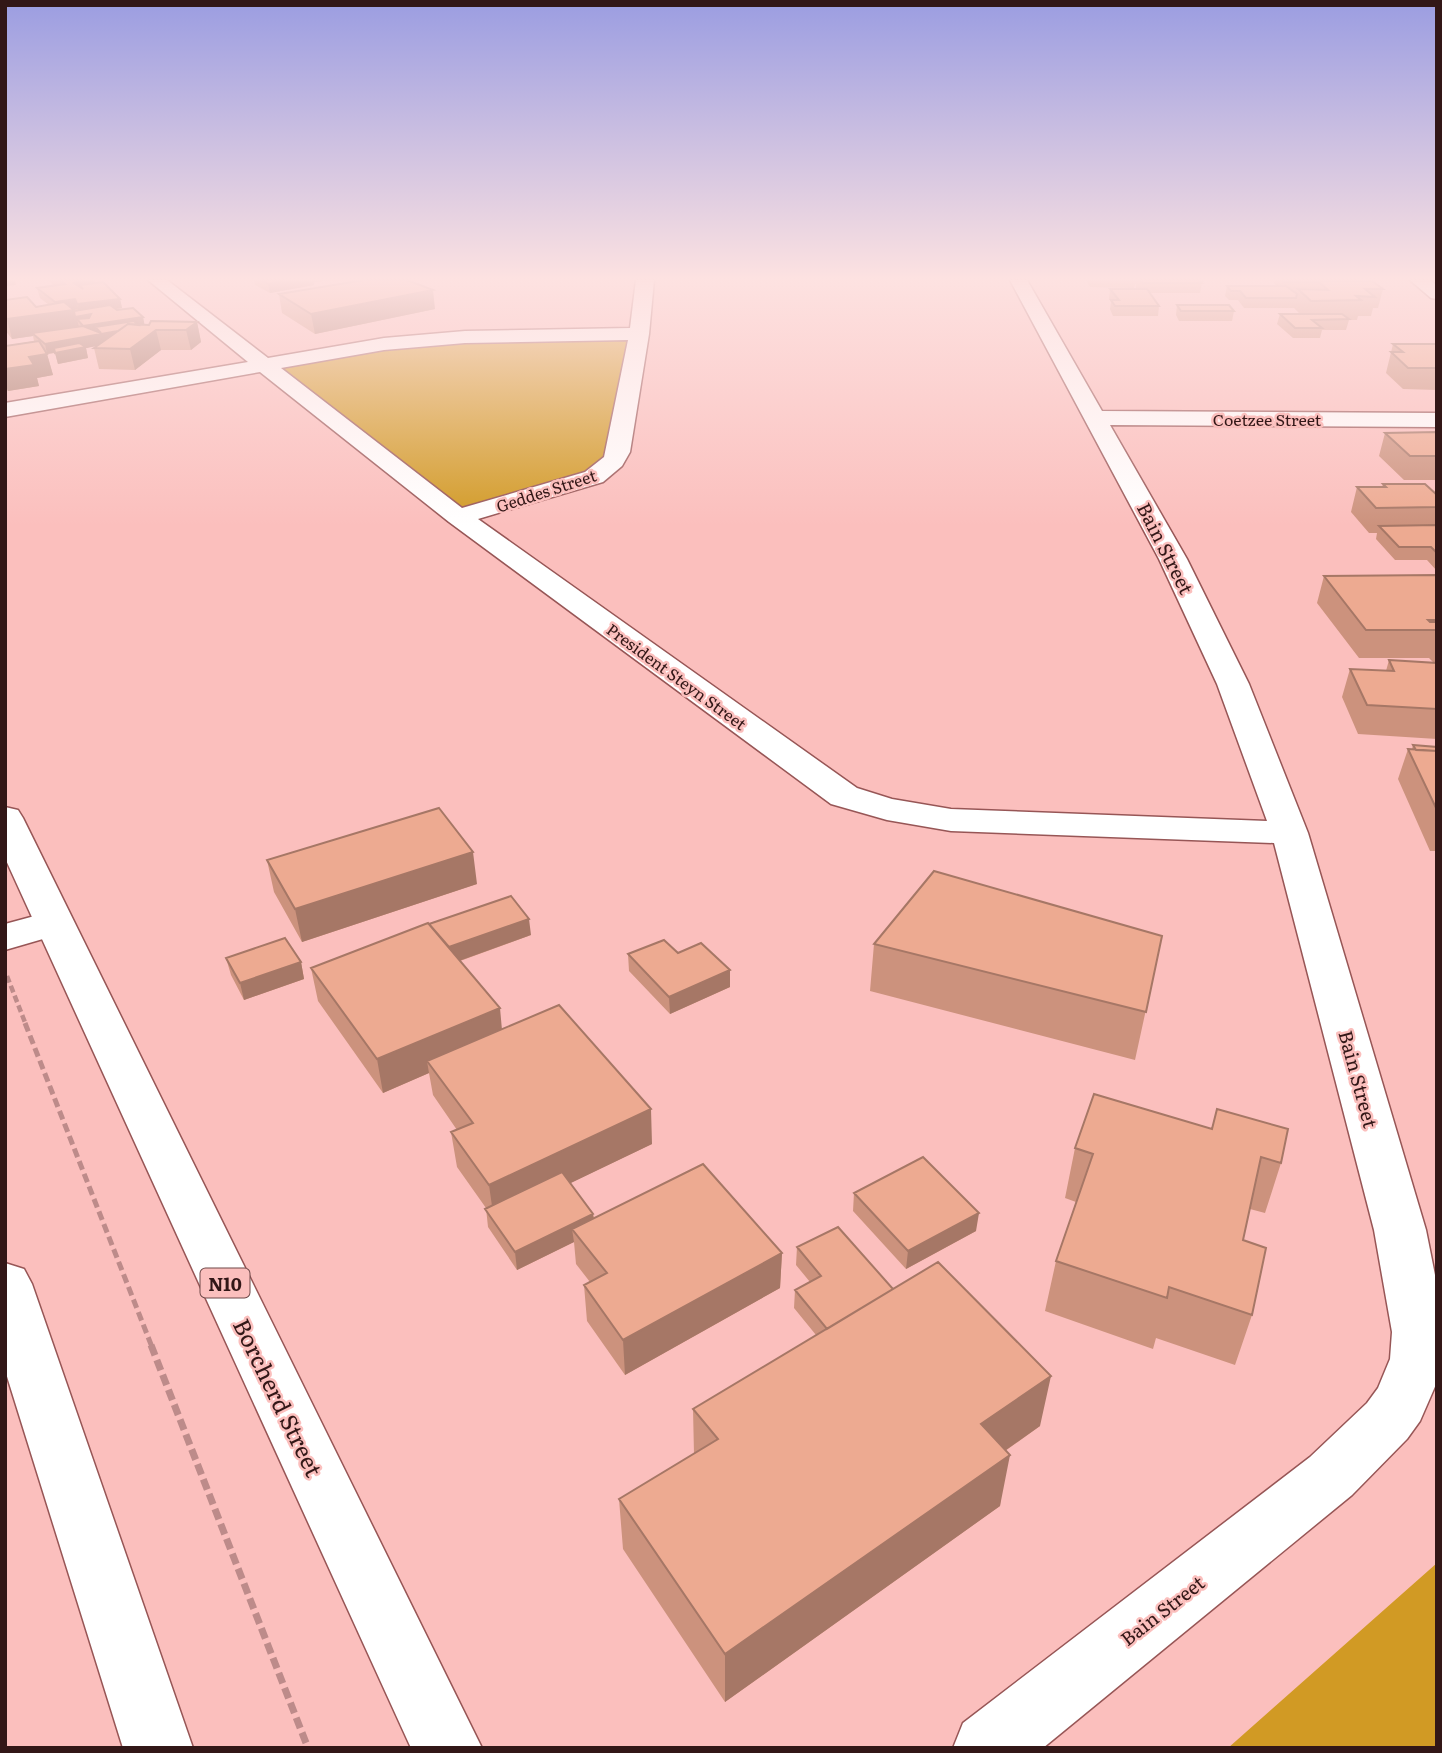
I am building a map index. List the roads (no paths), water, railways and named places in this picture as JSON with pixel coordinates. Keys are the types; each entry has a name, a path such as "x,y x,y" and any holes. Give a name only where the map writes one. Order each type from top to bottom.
{"main road":[{"path":"5,410 270,362"},
{"name":"Geddes Street","path":"458,517 572,485 606,469 618,452 634,362"},
{"name":"Bain Street","path":"988,1748 1331,1476 1387,1421 1400,1403 1418,1359 1419,1332 1400,1230 1290,833 1233,684 1173,559 1065,362"},
{"name":"President Steyn Street","path":"262,363 458,517 828,786 859,802 951,820 1290,833"},
{"name":"Coetzee Street","path":"1097,418 1437,420"},
{"name":"Borcherd Street","path":"5,818 29,930 447,1748"},
{"path":"5,1284 158,1748"}]}
